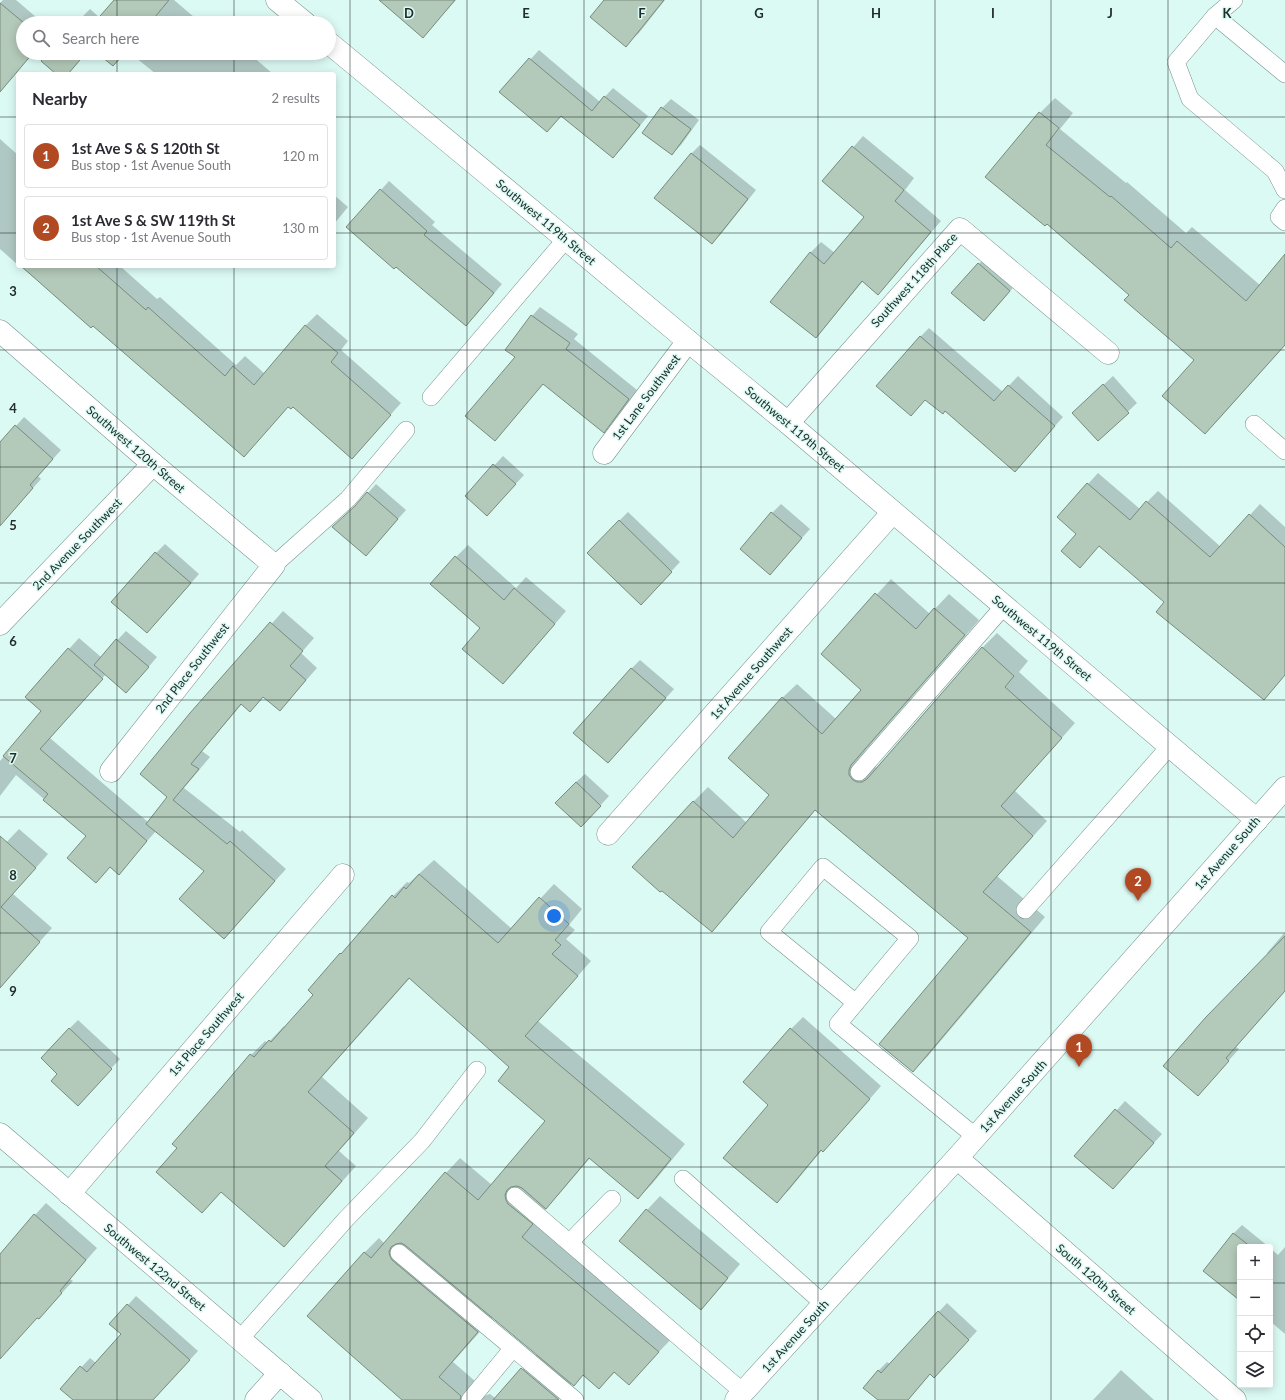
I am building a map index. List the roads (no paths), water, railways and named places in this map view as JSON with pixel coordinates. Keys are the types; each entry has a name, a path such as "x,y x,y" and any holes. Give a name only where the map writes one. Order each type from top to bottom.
{"street":[{"path":"277,0 296,16"},
{"name":"Southwest 119th Street","path":"336,49 688,341 788,422 1257,820"},
{"name":"Southwest 118th Place","path":"788,422 960,229 1108,353"},
{"name":"Southwest 120th Street","path":"0,331 153,464 274,565"},
{"name":"1st Lane Southwest","path":"604,453 688,341"},
{"name":"2nd Avenue Southwest","path":"0,624 153,464"},
{"name":"1st Avenue Southwest","path":"608,834 893,512"},
{"name":"2nd Place Southwest","path":"111,772 274,565"},
{"name":"1st Avenue South","path":"740,1396 976,1138 1285,788"},
{"name":"1st Place Southwest","path":"69,1194 343,875"},
{"name":"Southwest 122nd Street","path":"0,1134 311,1400"},
{"name":"South 120th Street","path":"957,1158 1235,1400"},
{"path":"256,1400 280,1373"}],"lane":[{"path":"1234,0 1216,16 1176,62 1190,99 1275,170 1285,190"},
{"path":"1216,16 1285,74"},
{"path":"1285,208 1279,217 1285,222"},
{"path":"431,397 566,239"},
{"path":"1254,424 1285,451"},
{"path":"274,565 348,499 406,430"},
{"path":"859,772 1004,606"},
{"path":"1025,910 1170,746"},
{"path":"856,1003 769,932 823,866 910,938 856,1003 838,1024 976,1138"},
{"path":"240,1340 346,1218 422,1141 477,1070"},
{"path":"683,1179 824,1304"},
{"path":"516,1196 570,1242 740,1396"},
{"path":"570,1242 612,1199"},
{"path":"399,1253 575,1400"},
{"path":"470,1400 513,1348"}],"place":[{"name":"1st Ave S & SW 119th St","path":"1138,901"},
{"name":"1st Ave S & S 120th St","path":"1079,1067"}]}
